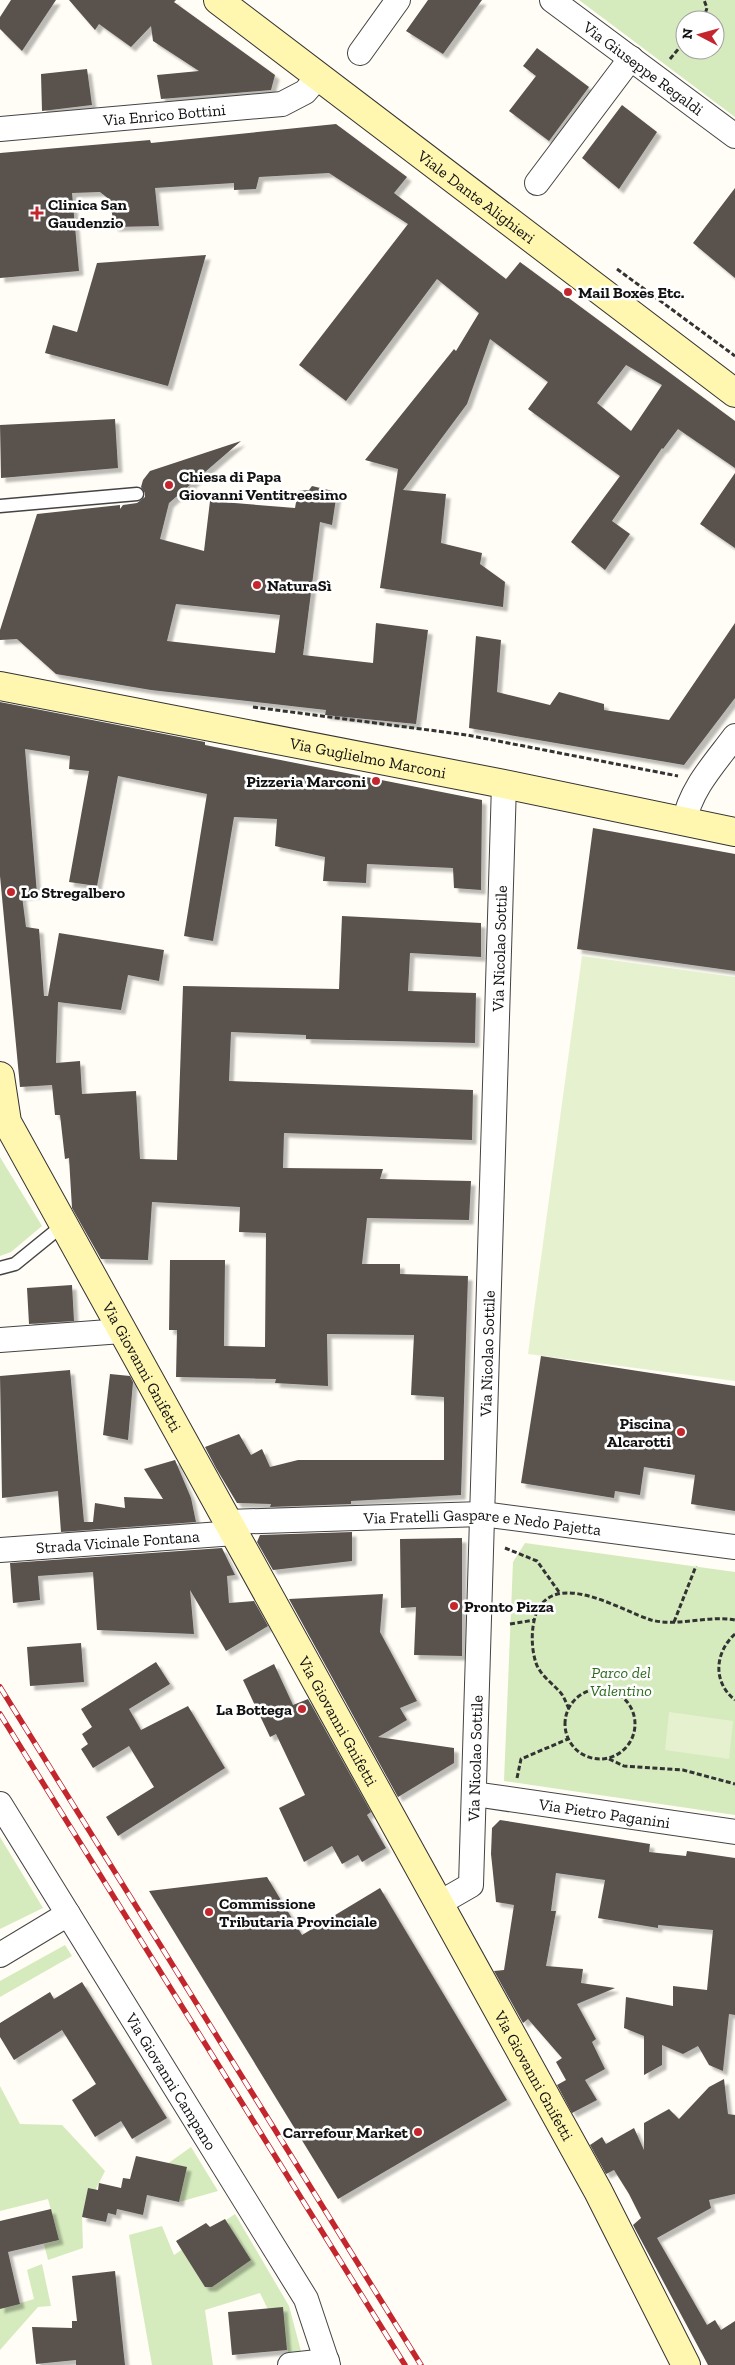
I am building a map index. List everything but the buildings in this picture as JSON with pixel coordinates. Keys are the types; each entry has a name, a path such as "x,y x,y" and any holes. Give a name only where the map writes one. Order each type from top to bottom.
{"street":[{"name":"Viale Dante Alighieri","path":"218,0 735,393"},
{"path":"360,53 398,0"},
{"name":"Via Giuseppe Regaldi","path":"552,0 735,136"},
{"path":"537,183 631,58"},
{"name":"Via Enrico Bottini","path":"0,130 282,104 305,92 319,76"},
{"name":"Via Guglielmo Marconi","path":"0,686 504,784 684,823 735,832"},
{"path":"684,823 687,805 700,782 735,736"},
{"name":"Via Nicolao Sottile","path":"438,1904 471,1885 504,784"},
{"name":"Via Giovanni Gnifetti","path":"0,1076 7,1122 598,2191 686,2365"},
{"path":"0,1340 122,1331"},
{"name":"Via Fratelli Gaspare e Nedo Pajetta","path":"232,1528 482,1514 735,1546"},
{"name":"Strada Vicinale Fontana","path":"0,1550 232,1528"},
{"name":"Via Pietro Paganini","path":"474,1794 735,1832"},
{"name":"Via Giovanni Campano","path":"0,1804 306,2299 328,2363"},
{"path":"0,1955 68,1914"},
{"path":"290,2365 328,2363"}],"lane":[{"path":"0,506 137,494"},
{"path":"0,1268 15,1264 63,1225"}],"path":[{"path":"252,707 467,735 680,777"},
{"path":"505,1548 537,1561 559,1592"},
{"path":"674,1622 696,1566"},
{"path":"569,1709 561,1693 548,1681 536,1664 532,1641 535,1620 542,1601 559,1592 573,1593 594,1598 653,1620 674,1622 735,1620"},
{"path":"510,1624 535,1620"},
{"path":"735,1634 725,1644 719,1657 718,1671 722,1684 735,1700"},
{"path":"597,1689 614,1692 628,1702 634,1712 636,1724 634,1736 620,1754 609,1759 597,1760 585,1756 575,1749 568,1739 566,1718 569,1709 576,1699 585,1692 597,1689"},
{"path":"516,1782 522,1760 568,1739"},
{"path":"609,1759 624,1766 683,1770 735,1784"}],"green space":[{"path":"579,0 735,0 735,117"},
{"path":"582,956 735,977 735,1381 528,1354"},
{"path":"0,1157 42,1226 11,1252 0,1256"},
{"name":"Parco del Valentino","path":"525,1543 735,1572 735,1815 504,1781 513,1562"},
{"path":"669,1712 733,1721 729,1759 665,1750"},
{"path":"0,1837 43,1908 0,1929"},
{"path":"65,1945 72,1956 0,1997 0,1981"},
{"path":"0,2086 20,2124 62,2125 105,2171 82,2217 83,2248 48,2260 44,2244 59,2240 48,2199 0,2211"},
{"path":"191,2147 218,2191 179,2202 163,2167"},
{"path":"235,2214 289,2306 302,2355 290,2355 260,2293 205,2310 213,2365 152,2365 129,2235 162,2226 174,2255"},
{"path":"42,2264 51,2306 38,2307 0,2350 0,2309 34,2299 27,2270"}],"railway":[{"path":"0,1687 421,2365"},
{"path":"0,1714 405,2365"}],"place":[{"name":"Clinica San Gaudenzio","path":"37,213"},
{"name":"Mail Boxes Etc.","path":"568,292"},
{"name":"Chiesa di Papa Giovanni Ventitreesimo","path":"169,485"},
{"name":"NaturaSì","path":"257,585"},
{"name":"Pizzeria Marconi","path":"376,781"},
{"name":"Lo Stregalbero","path":"11,892"},
{"name":"Piscina Alcarotti","path":"681,1432"},
{"name":"Pronto Pizza","path":"454,1606"},
{"name":"La Bottega","path":"302,1709"},
{"name":"Commissione Tributaria Provinciale","path":"209,1912"},
{"name":"Carrefour Market","path":"418,2132"}]}
